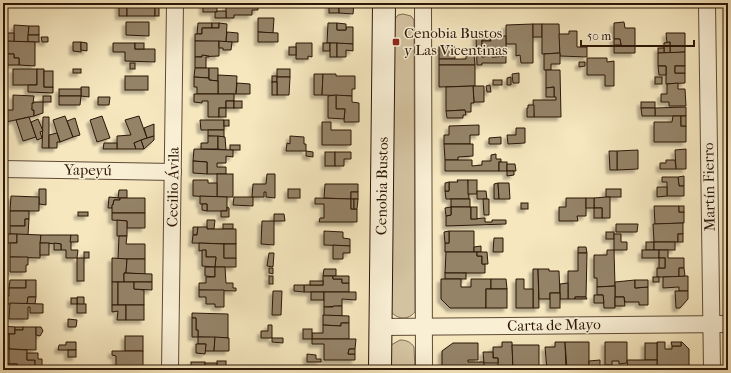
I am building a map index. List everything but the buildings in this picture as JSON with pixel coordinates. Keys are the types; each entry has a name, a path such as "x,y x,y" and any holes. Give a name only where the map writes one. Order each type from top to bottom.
{"street":[{"name":"Cecilio Ávila","path":"170,370 175,3"},
{"name":"Cenobia Bustos","path":"380,370 384,3"},
{"path":"423,3 424,370"},
{"name":"Martín Fierro","path":"707,3 712,370"},
{"name":"Yapeyú","path":"3,169 173,172"},
{"name":"Carta de Mayo","path":"380,327 728,324"}],"shaded area":[{"path":"403,14 411,16 414,20 415,312 406,318 400,318 391,312 394,20 398,15"},
{"path":"400,340 408,342 414,347 415,370 390,370 391,345"}],"place":[{"name":"Cenobia Bustos y Las Vicentinas","path":"396,42"}]}
